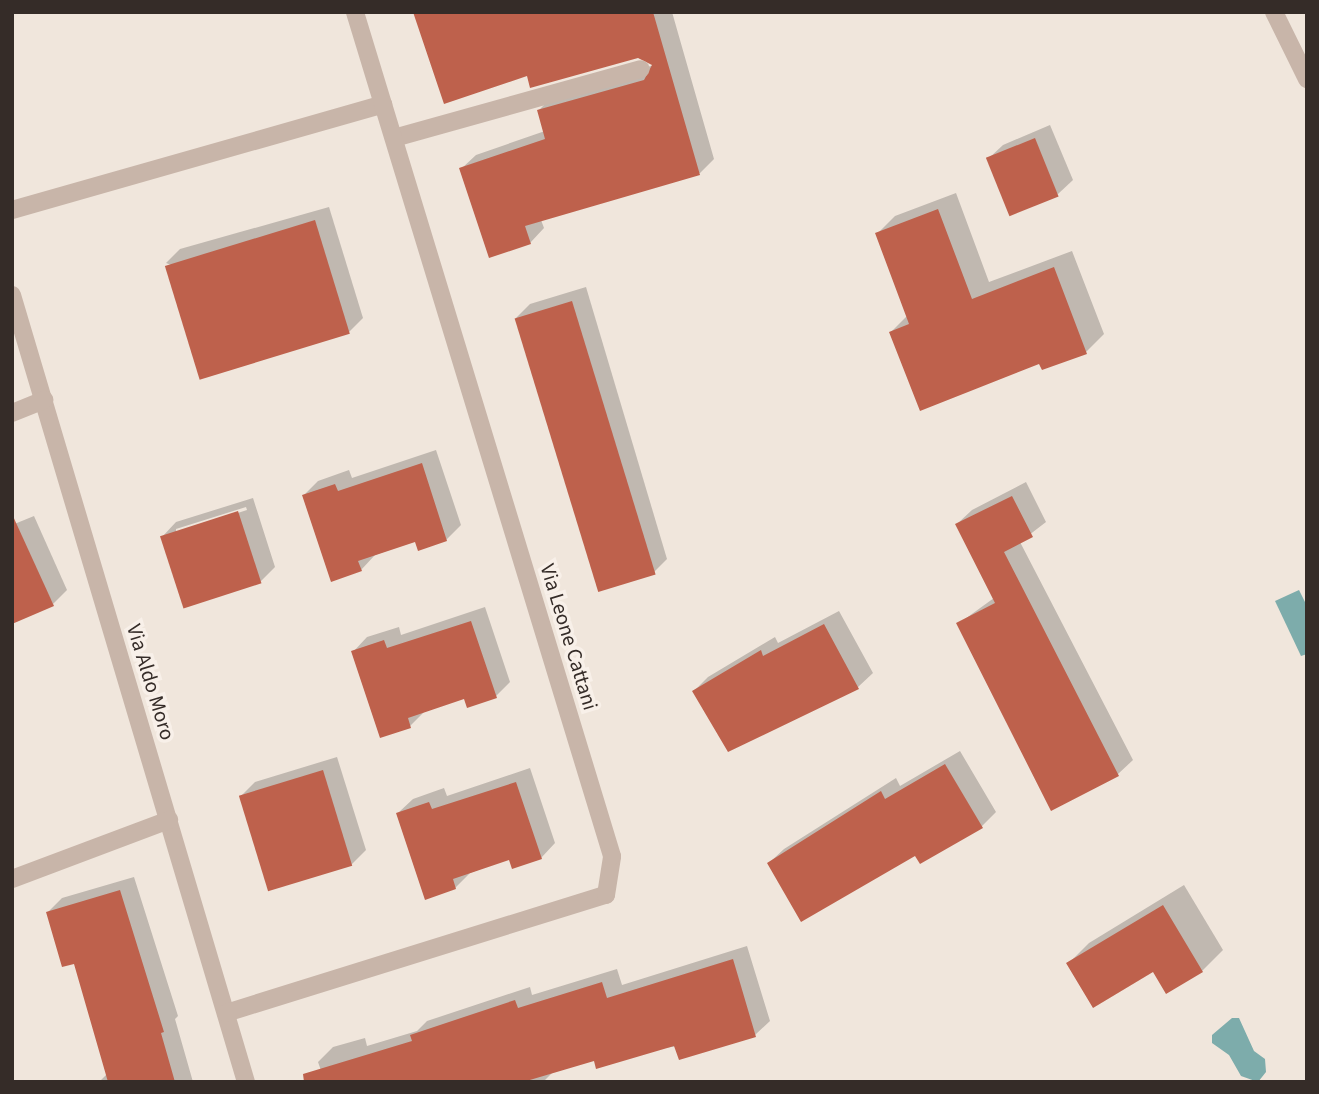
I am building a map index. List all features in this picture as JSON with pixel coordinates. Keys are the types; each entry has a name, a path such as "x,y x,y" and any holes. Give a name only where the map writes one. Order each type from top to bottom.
{"street":[{"name":"Via Leone Cattani","path":"226,1013 606,895 611,856 355,12"},
{"path":"1274,12 1307,79"},
{"path":"394,138 642,69"},
{"path":"12,210 383,104"},
{"name":"Via Aldo Moro","path":"12,295 246,1082"},
{"path":"12,413 44,400"},
{"path":"12,879 169,820"}],"water":[{"path":"1299,590 1307,606 1307,654 1301,656 1275,601"},
{"path":"1232,1018 1239,1018 1254,1051 1265,1059 1266,1072 1258,1082 1241,1076 1229,1055 1212,1043 1212,1035"}],"building":[{"path":"413,12 653,12 700,175 525,226 531,244 489,258 459,168 545,139 537,110 644,80 652,65 638,58 530,88 527,76 444,104"},
{"path":"1035,138 1059,196 1009,216 986,158"},
{"path":"938,209 972,299 1054,267 1087,354 1042,370 1039,364 920,411 889,332 909,324 875,233"},
{"path":"315,220 350,334 200,380 165,266"},
{"path":"572,301 656,575 598,592 515,319"},
{"path":"422,463 447,541 418,551 415,542 358,561 362,571 331,582 302,495 335,484 338,491"},
{"path":"1012,496 1033,537 1004,552 1119,776 1051,811 956,623 995,603 955,524"},
{"path":"238,511 261,583 183,609 160,536"},
{"path":"12,514 54,606 12,624"},
{"path":"471,621 497,698 467,708 464,699 408,718 411,728 380,738 351,651 384,640 387,648"},
{"path":"824,624 859,689 728,752 692,691 761,650 763,656"},
{"path":"945,764 983,828 920,864 915,856 801,922 767,863 881,791 885,799"},
{"path":"323,770 352,866 268,891 239,796"},
{"path":"516,782 542,859 512,869 509,860 453,879 456,889 425,900 396,813 429,802 432,809"},
{"path":"120,890 164,1032 161,1033 175,1082 108,1082 74,964 62,967 46,912"},
{"path":"1163,905 1203,972 1166,994 1153,972 1093,1008 1066,963"},
{"path":"733,959 756,1037 679,1060 674,1046 596,1069 594,1061 523,1082 304,1082 303,1074 412,1041 410,1035 515,1000 518,1008 602,982 607,998"}]}
